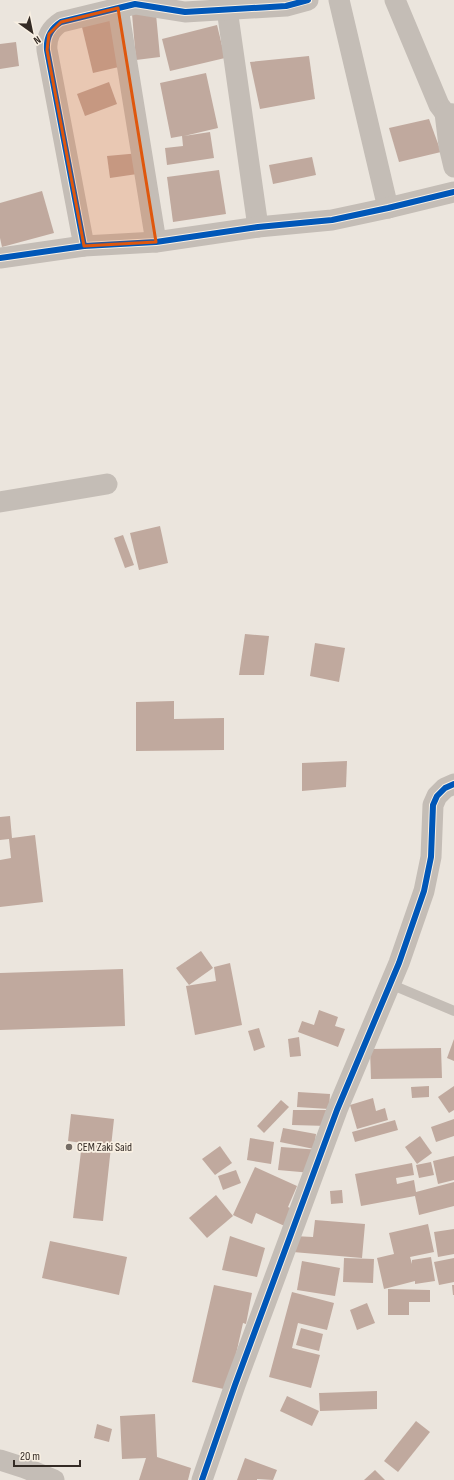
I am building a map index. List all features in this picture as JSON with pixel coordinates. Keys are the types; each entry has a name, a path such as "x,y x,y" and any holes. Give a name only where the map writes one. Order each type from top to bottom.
{"street":[{"path":"84,246 47,42 49,34 54,27 61,22 135,4 227,9 258,3 286,6 308,0"},
{"path":"339,0 388,208"},
{"path":"395,0 439,105 449,114 449,146 454,167"},
{"path":"118,8 156,242"},
{"path":"227,9 258,228"},
{"path":"0,258 84,246 156,242 258,228 332,220 454,192"},
{"path":"0,502 107,484"},
{"path":"202,1480 235,1385 337,1110 399,963 424,891 431,857 433,805 437,796 445,788 454,784"},
{"path":"0,1460 24,1474 54,1480"}],"lane":[{"path":"390,984 454,1011"}],"highlighted area":[{"path":"118,8 156,242 84,246 47,50 49,34 61,22"}],"building":[{"path":"132,14 156,14 160,57 136,60"},
{"path":"111,16 123,66 93,73 81,23"},
{"path":"217,25 225,58 170,71 162,39"},
{"path":"16,42 19,66 0,69 0,44"},
{"path":"309,56 315,99 260,109 250,62"},
{"path":"206,73 218,128 184,136 210,132 214,158 167,165 165,148 183,146 182,136 171,138 160,83"},
{"path":"109,82 117,104 85,116 77,94"},
{"path":"429,119 441,152 399,162 389,128"},
{"path":"140,153 144,173 110,178 107,156"},
{"path":"312,157 316,175 273,184 269,165"},
{"path":"219,170 226,214 173,222 167,177"},
{"path":"42,191 54,233 2,247 0,238 0,203"},
{"path":"160,526 168,563 139,570 130,533"},
{"path":"123,535 134,565 125,568 114,538"},
{"path":"245,634 269,636 264,675 239,675"},
{"path":"315,643 345,648 339,682 310,676"},
{"path":"174,701 174,719 224,718 224,750 136,751 136,702"},
{"path":"347,761 346,787 302,791 302,763"},
{"path":"10,816 12,838 35,835 43,902 0,907 0,860 11,858 9,839 0,840 0,817"},
{"path":"201,951 213,968 189,985 176,968"},
{"path":"230,963 242,1025 195,1035 186,986 216,981 214,967"},
{"path":"123,969 125,1026 0,1030 0,973"},
{"path":"319,1010 338,1017 335,1026 345,1029 338,1047 298,1032 302,1021 314,1025"},
{"path":"259,1028 265,1047 254,1051 248,1031"},
{"path":"299,1037 301,1056 290,1057 288,1039"},
{"path":"454,1039 454,1061 447,1058"},
{"path":"441,1048 442,1078 371,1079 370,1049"},
{"path":"429,1086 429,1097 412,1098 411,1087"},
{"path":"454,1086 454,1110 449,1113 438,1097"},
{"path":"298,1092 330,1094 329,1109 297,1107"},
{"path":"373,1098 376,1111 385,1108 388,1120 357,1129 350,1105"},
{"path":"281,1100 289,1107 264,1133 257,1126"},
{"path":"293,1110 328,1110 328,1126 292,1125"},
{"path":"71,1114 114,1119 103,1221 73,1218 82,1143 68,1141"},
{"path":"454,1119 454,1136 436,1142 431,1127"},
{"path":"395,1120 398,1130 355,1142 352,1132"},
{"path":"283,1128 316,1134 314,1149 280,1142"},
{"path":"420,1136 432,1153 417,1164 405,1147"},
{"path":"250,1138 274,1142 271,1164 247,1160"},
{"path":"220,1146 232,1163 215,1175 202,1159"},
{"path":"281,1147 320,1150 312,1173 278,1170"},
{"path":"454,1156 454,1180 438,1184 433,1161"},
{"path":"431,1162 434,1175 419,1178 416,1165"},
{"path":"412,1163 414,1175 396,1178 397,1184 414,1180 416,1192 454,1182 454,1206 419,1215 415,1196 361,1206 355,1174"},
{"path":"255,1167 297,1186 288,1207 296,1211 289,1228 256,1213 252,1224 233,1215"},
{"path":"236,1170 241,1183 223,1190 218,1176"},
{"path":"342,1190 343,1203 331,1204 330,1191"},
{"path":"216,1195 233,1216 207,1238 189,1218"},
{"path":"315,1220 365,1224 362,1258 293,1252 294,1236 313,1237"},
{"path":"428,1224 434,1252 410,1257 412,1264 412,1260 431,1257 435,1281 415,1284 415,1281 384,1289 377,1258 394,1254 389,1233"},
{"path":"454,1229 454,1254 438,1257 434,1232"},
{"path":"230,1236 265,1248 257,1277 222,1270"},
{"path":"50,1241 127,1257 119,1295 42,1278"},
{"path":"344,1258 374,1259 373,1283 343,1282"},
{"path":"454,1258 454,1282 439,1285 434,1262"},
{"path":"302,1261 340,1268 335,1296 297,1290"},
{"path":"214,1285 252,1293 246,1324 243,1323 228,1390 192,1382"},
{"path":"452,1285 454,1285 454,1295 453,1295"},
{"path":"388,1289 430,1290 430,1302 409,1302 409,1315 388,1315"},
{"path":"292,1292 334,1303 327,1330 298,1323 292,1348 320,1355 311,1388 269,1377"},
{"path":"367,1303 375,1323 357,1330 350,1310"},
{"path":"301,1328 323,1334 319,1351 296,1345"},
{"path":"377,1391 377,1409 320,1411 319,1393"},
{"path":"287,1396 319,1411 312,1426 280,1411"},
{"path":"155,1414 157,1457 191,1468 188,1480 139,1480 146,1458 122,1459 120,1416"},
{"path":"416,1421 430,1432 398,1472 384,1461"},
{"path":"97,1424 112,1429 109,1442 94,1438"},
{"path":"245,1458 277,1470 273,1480 237,1480"},
{"path":"375,1470 385,1480 364,1480"}],"cycle path":[{"path":"84,246 47,50 47,42 51,31 61,22 135,4 185,12 286,6 308,0"},
{"path":"0,258 84,246 156,242 258,227 332,220 454,192"},
{"path":"202,1480 235,1385 337,1110 399,963 424,891 431,857 433,805 437,796 445,788 454,784"}],"place":[{"name":"CEM Zaki Said","path":"69,1147"}]}
